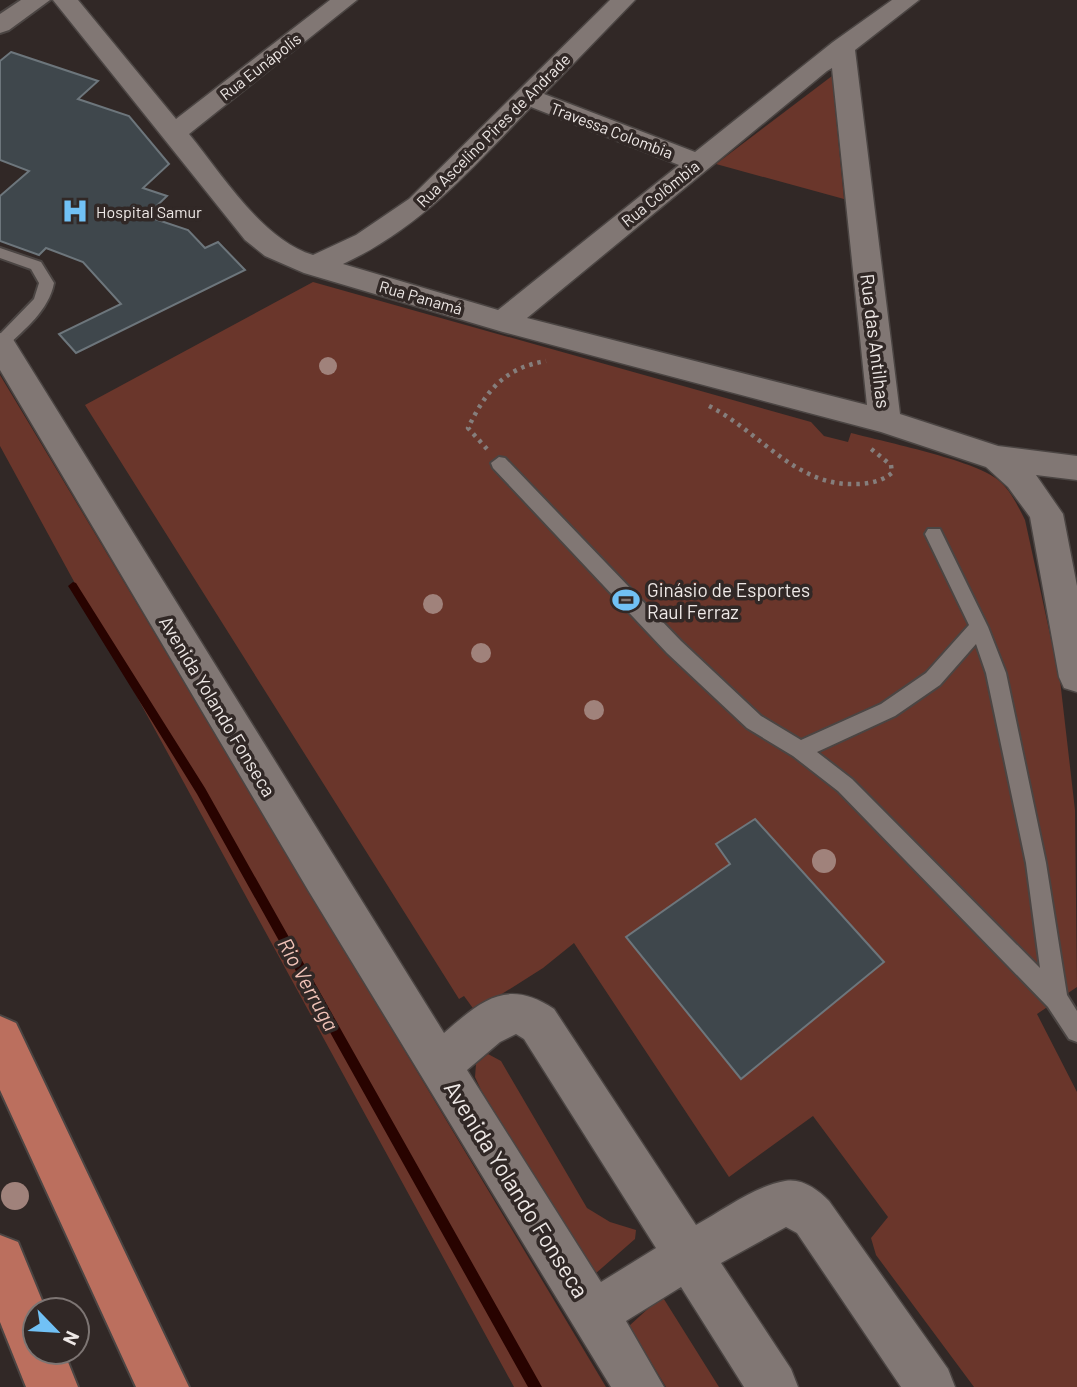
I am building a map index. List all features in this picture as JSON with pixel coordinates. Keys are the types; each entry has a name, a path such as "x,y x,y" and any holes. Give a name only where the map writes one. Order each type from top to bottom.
{"main road":[{"path":"0,1039 163,1387"},
{"path":"0,1260 21,1311"},
{"path":"44,1366 52,1387"}],"street":[{"path":"0,25 38,0"},
{"name":"Rua Panamá","path":"65,0 255,233 275,249 314,266 503,321 885,421"},
{"name":"Rua Eunápolis","path":"175,132 345,0"},
{"name":"Rua Ascelino Pires de Andrade","path":"314,266 366,242 419,205 623,0"},
{"path":"835,62 907,0"},
{"name":"Rua Colômbia","path":"503,321 697,162 835,62"},
{"name":"Rua das Antilhas","path":"835,62 885,421 998,457 1020,478 1046,514 1077,677"},
{"name":"Travessa Colombia","path":"527,97 697,162"},
{"name":"Avenida Yolando Fonseca","path":"0,343 321,877 639,1387"},
{"path":"998,457 1068,468"},
{"name":"Avenida Yolando Fonseca","path":"439,1066 491,1023 512,1013 526,1015 539,1024 773,1387"},
{"name":"Avenida Yolando Fonseca","path":"594,1313 689,1254 768,1211 786,1204 800,1205 813,1217 930,1387"}],"lane":[{"path":"0,253 44,272 48,284 42,300 0,343"},
{"path":"499,463 674,647 754,722 800,750 845,785 1056,999 1077,1031"},
{"path":"934,534 979,627 996,673 1036,863 1056,999"},
{"path":"800,750 888,710 922,687 933,679 979,627"}],"path":[{"path":"499,463 468,428 486,392 522,365 557,363"},
{"path":"707,405 740,424 782,458 822,484 848,487 886,479 891,473 891,465 862,443"}],"shaded area":[{"path":"832,76 844,199 716,164"},
{"name":"Ginásio de Esportes Raul Ferraz","path":"313,282 811,422 824,436 848,442 851,433 949,458 985,472 1002,483 1010,493 1025,520 1060,680 1075,810 1077,987 1037,1014 1077,1092 1077,1387 974,1387 876,1255 871,1238 888,1217 813,1116 729,1177 574,943 543,968 475,1011 464,996 459,999 85,405"},
{"path":"0,375 606,1387 514,1387 0,446"},
{"path":"488,1054 501,1061 587,1208 610,1222 636,1230 635,1239 595,1274 481,1090 475,1077 476,1064"},
{"path":"662,1296 719,1387 666,1387 629,1326"}],"building":[{"name":"Hospital Samur","path":"11,52 98,81 78,99 129,116 169,164 143,188 167,196 146,216 188,230 205,248 218,242 245,270 76,353 59,334 121,304 83,262 46,248 39,255 0,241 0,196 29,171 0,160 0,61"},
{"path":"755,819 884,962 741,1079 626,937 730,864 716,844"}],"waterway":[{"name":"Rio Verruga","path":"73,586 201,791 535,1387"}],"place":[{"name":"Hospital Samur","path":"75,211"},
{"name":"Ginásio de Esportes Raul Ferraz","path":"626,600"}]}
